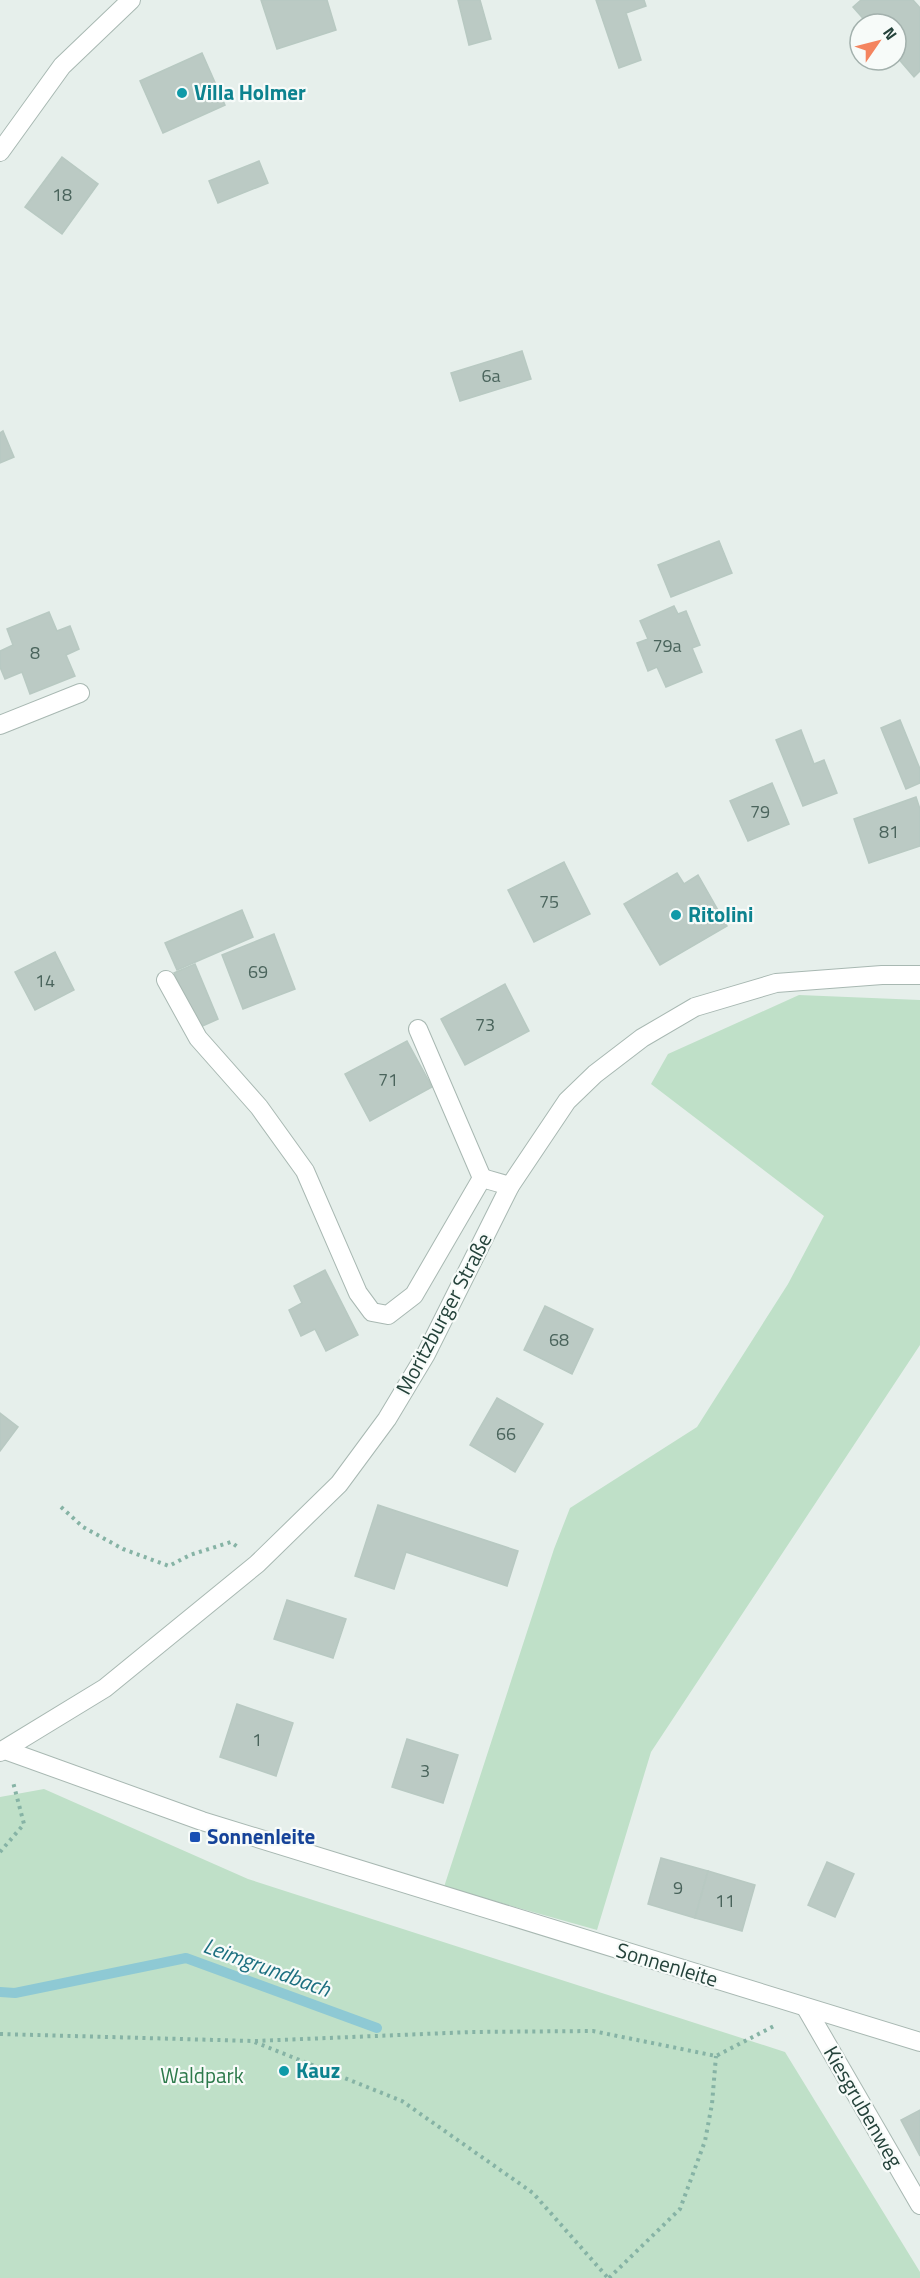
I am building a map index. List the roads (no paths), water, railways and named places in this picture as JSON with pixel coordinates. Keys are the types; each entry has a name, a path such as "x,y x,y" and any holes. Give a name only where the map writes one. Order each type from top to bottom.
{"street":[{"path":"0,152 62,66 131,0"},
{"path":"0,725 80,693"},
{"name":"Moritzburger Straße","path":"3,1751 105,1688 257,1564 339,1484 387,1419 426,1354 510,1186 567,1101 595,1074 642,1038 695,1007 776,983 882,975 920,975"},
{"path":"166,980 198,1038 259,1107 305,1171 358,1293 372,1312 388,1316 414,1295 482,1178"},
{"path":"418,1029 482,1178"},
{"path":"482,1178 510,1186"},
{"name":"Sonnenleite","path":"3,1751 202,1821 920,2042"},
{"name":"Kiesgrubenweg","path":"806,2008 920,2205"}],"waterway":[{"name":"Leimgrundbach","path":"0,1992 15,1993 186,1958 377,2028"}],"place":[{"name":"Villa Holmer","path":"182,93"},
{"name":"Ritolini","path":"676,915"},
{"name":"Sonnenleite","path":"195,1837"},
{"name":"Kauz","path":"284,2071"}],"park label":[{"name":"Waldpark","path":"202,2076"}]}
